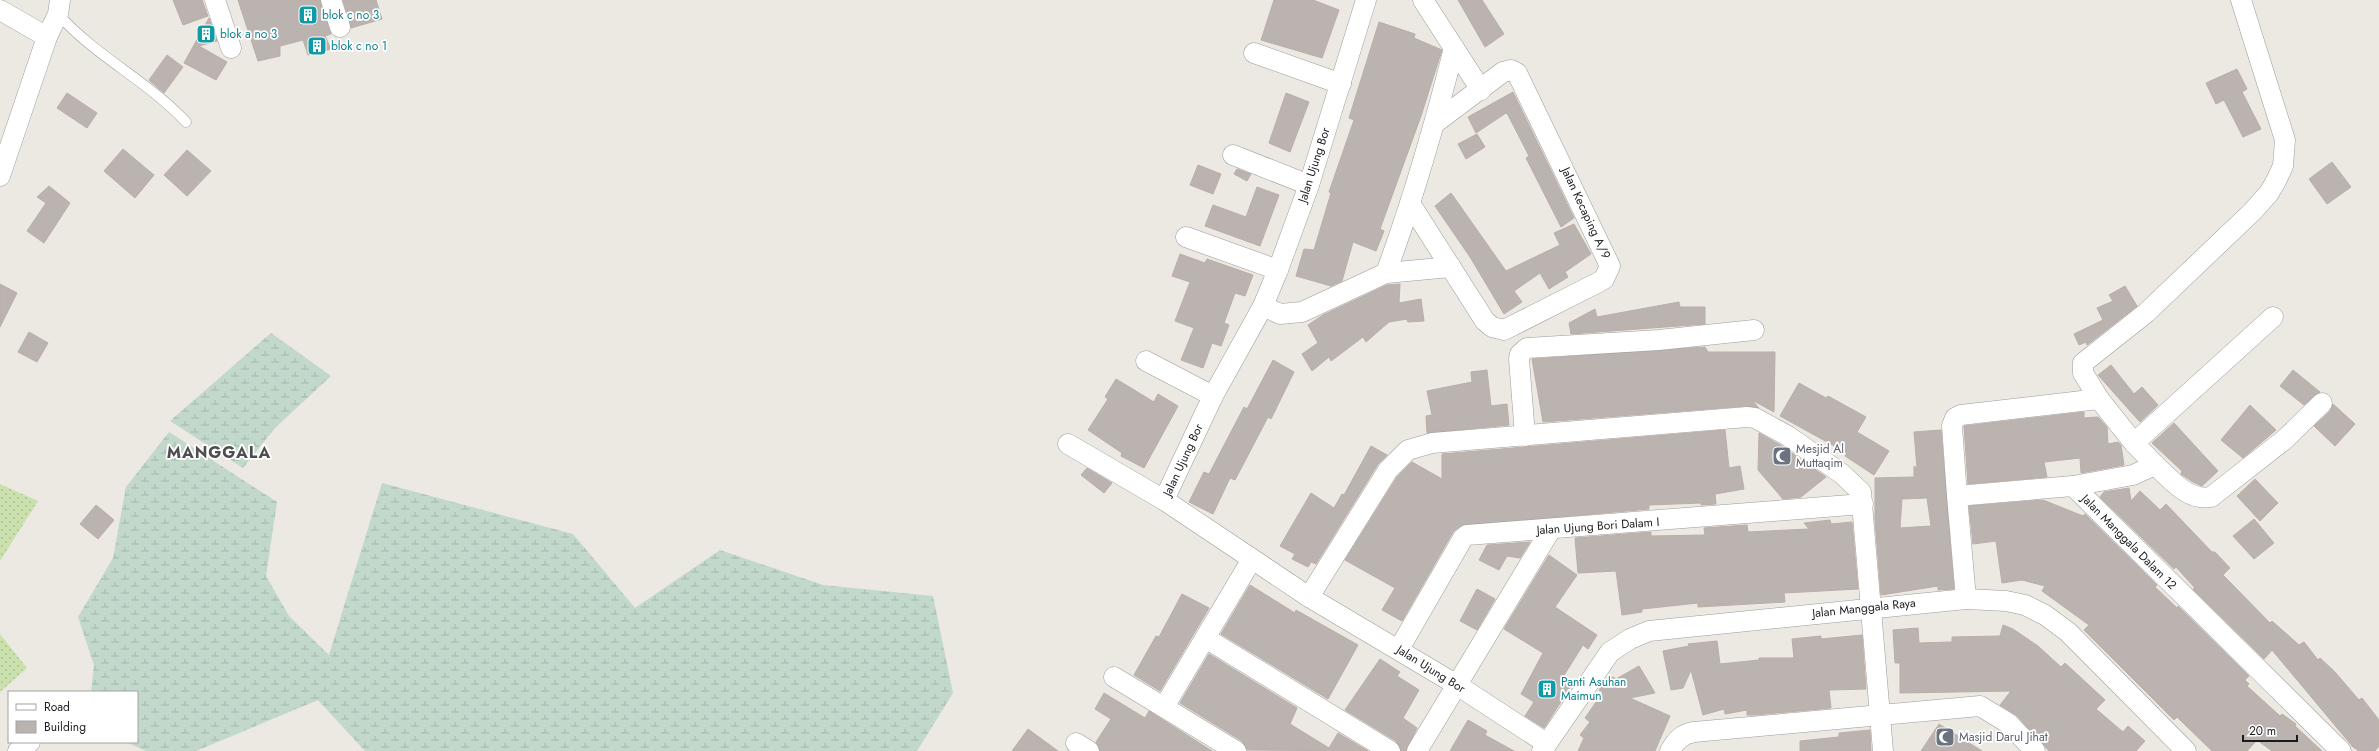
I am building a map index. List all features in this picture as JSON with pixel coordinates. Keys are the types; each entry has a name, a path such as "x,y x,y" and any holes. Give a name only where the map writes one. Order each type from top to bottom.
{"street":[{"path":"215,0 231,48"},
{"path":"331,0 340,27"},
{"name":"Jalan Ujung Bor","path":"1366,0 1309,185 1278,270 1263,306 1213,396 1164,500 1309,597 1399,649 1457,685 1544,747"},
{"path":"1423,0 1481,90"},
{"path":"2241,0 2285,140 2283,166 2269,193 2253,211 2146,313 2083,363 2083,372 2099,399 2134,443 2155,465 2184,491 2201,499 2211,497 2284,440 2322,403"},
{"path":"0,176 47,37 59,7"},
{"path":"0,10 47,37"},
{"path":"1386,273 1411,205 1435,123 1454,48"},
{"path":"1254,53 1341,84"},
{"name":"Jalan Kecaping A/9","path":"1411,205 1485,321 1492,327 1504,330 1598,283 1604,279 1610,266 1520,76 1517,73 1508,70 1435,123"},
{"path":"1233,155 1309,185"},
{"path":"1186,237 1278,270"},
{"path":"1263,306 1280,314 1302,312 1386,273 1450,267"},
{"path":"2134,443 2273,317"},
{"path":"1525,436 1519,359 1520,354 1527,348 1659,340 1754,330"},
{"path":"1146,361 1213,396"},
{"path":"1966,599 1952,426 1955,418 1961,415 2099,399"},
{"path":"1309,597 1388,470 1402,454 1414,448 1432,443 1693,421 1755,418 1788,436 1849,479 1861,492 1872,607 1878,714 1883,751"},
{"path":"1068,444 1164,500"},
{"path":"2074,486 2133,475 2155,465"},
{"name":"Jalan Manggala Dalam 12","path":"1957,496 2074,486 2340,751"},
{"name":"Jalan Ujung Bori Dalam I","path":"1399,649 1466,536 1476,533 1551,529 1863,504"},
{"path":"1417,751 1551,529"},
{"path":"1164,707 1207,638 1252,559"},
{"name":"Jalan Manggala Raya","path":"1544,747 1610,652 1630,639 1649,631 1872,607 1966,599 2006,601 2025,605 2045,615 2068,632 2186,751"},
{"path":"1207,638 1390,751"},
{"path":"1114,677 1236,751"},
{"path":"1670,751 1679,738 1685,733 1878,714 1980,706 2008,723 2035,751"},
{"path":"18,751 29,743"}],"lane":[{"path":"59,7 74,32 157,93 186,122"}],"green space":[{"path":"271,333 331,376 275,428 243,468 170,421"},
{"path":"169,432 277,502 266,576 289,616 329,655 382,483 573,534 635,608 720,550 823,585 933,596 953,693 917,751 365,751 318,700 196,751 146,751 128,743 138,743 138,691 91,691 94,665 78,617 113,558 126,487"},
{"path":"0,484 38,501 0,561"},
{"path":"0,634 27,668 0,692"}],"building":[{"path":"173,0 202,0 208,16 183,25"},
{"path":"238,0 320,0 331,34 325,36 331,49 308,55 303,40 280,46 280,56 258,61"},
{"path":"343,0 376,0 382,19 351,28"},
{"path":"1274,0 1313,0 1339,10 1322,58 1261,40"},
{"path":"1458,0 1482,0 1504,34 1485,47"},
{"path":"209,18 217,41 199,46 227,62 216,80 184,63"},
{"path":"1379,22 1415,34 1414,38 1442,50 1421,116 1380,229 1384,231 1376,251 1353,242 1342,281 1331,286 1296,276 1304,249 1314,250 1331,193 1329,192 1354,120 1349,118"},
{"path":"167,55 183,67 164,93 149,80"},
{"path":"2237,69 2247,89 2242,92 2261,129 2243,137 2224,100 2216,104 2206,83"},
{"path":"1513,92 1574,218 1561,227 1526,158 1529,156 1508,115 1506,113 1476,133 1468,117"},
{"path":"67,93 97,113 87,128 57,108"},
{"path":"1286,93 1309,102 1290,152 1269,143"},
{"path":"1477,134 1485,147 1466,159 1458,144"},
{"path":"123,149 154,175 135,198 104,171"},
{"path":"187,150 211,171 187,196 164,175"},
{"path":"2332,162 2351,187 2327,204 2309,179"},
{"path":"1198,165 1221,174 1213,194 1190,185"},
{"path":"1237,169 1251,174 1247,181 1234,174"},
{"path":"49,186 70,203 44,243 27,231 46,203 37,197"},
{"path":"1257,187 1279,195 1260,246 1205,226 1213,205 1246,217"},
{"path":"1451,193 1506,271 1560,245 1554,233 1574,224 1591,254 1565,272 1568,277 1549,289 1540,273 1514,291 1522,302 1504,314 1470,257 1435,206"},
{"path":"1180,254 1205,263 1207,259 1253,275 1245,296 1235,293 1224,323 1229,325 1221,346 1212,343 1203,368 1181,360 1194,328 1175,321 1190,282 1172,276"},
{"path":"0,284 17,293 0,327"},
{"path":"1400,284 1399,303 1421,299 1424,321 1408,322 1407,319 1389,322 1366,342 1363,337 1331,361 1329,357 1312,371 1302,354 1318,343 1308,325 1323,315 1387,285"},
{"path":"2125,286 2137,306 2087,345 2086,342 2079,345 2074,334 2103,320 2097,308 2113,301 2109,295"},
{"path":"1679,302 1680,307 1705,307 1705,324 1571,334 1569,323 1595,309 1597,317"},
{"path":"29,332 48,343 37,362 18,352"},
{"path":"1705,347 1708,352 1775,352 1774,412 1752,400 1759,408 1746,406 1543,422 1532,359"},
{"path":"1273,360 1294,372 1271,419 1268,417 1235,480 1230,478 1213,514 1189,502 1204,472 1209,474 1244,407 1247,409"},
{"path":"2111,365 2134,394 2142,387 2158,405 2140,422 2098,375"},
{"path":"1487,370 1491,406 1507,404 1509,425 1427,433 1426,416 1432,415 1427,391 1472,382 1471,372"},
{"path":"2293,370 2320,392 2304,405 2280,386"},
{"path":"1116,379 1154,402 1158,394 1178,406 1144,468 1121,456 1122,453 1088,430 1108,399 1105,397"},
{"path":"1799,383 1826,398 1828,396 1866,417 1857,432 1889,451 1874,475 1845,456 1847,453 1780,416"},
{"path":"2333,404 2355,424 2335,446 2314,426 2330,411"},
{"path":"2250,405 2276,430 2243,458 2221,440"},
{"path":"2084,412 2084,418 2098,417 2107,427 2108,444 2118,442 2121,445 2124,465 2081,473 2080,458 2044,462 2047,477 1968,484 1964,426"},
{"path":"2174,423 2218,471 2202,486 2181,474 2182,471 2152,443"},
{"path":"1725,430 1729,468 1740,466 1744,489 1715,494 1716,504 1701,505 1701,503 1649,505 1649,509 1460,526 1453,532 1402,621 1382,610 1395,588 1345,560 1397,477 1412,462 1442,479 1442,454"},
{"path":"1941,430 1954,589 1938,590 1938,586 1881,595 1875,520 1875,478 1914,477 1914,466 1917,468 1914,432","holes":["1927,498 1931,526 1900,528 1902,499"]},
{"name":"Mesjid Al Muttaqim","path":"1759,433 1782,446 1826,477 1801,497 1783,499 1758,470"},
{"path":"1371,446 1387,455 1378,464 1316,564 1311,562 1308,567 1292,559 1295,554 1280,546 1311,493 1334,508 1342,494 1344,495"},
{"path":"1087,468 1112,483 1104,493 1081,475"},
{"path":"2255,479 2278,503 2260,521 2237,496"},
{"path":"2129,488 2131,501 2140,491 2160,510 2166,504 2212,552 2215,552 2230,568 2223,575 2270,623 2272,621 2299,645 2304,642 2318,660 2320,658 2334,671 2359,700 2362,698 2379,720 2379,746 2375,751 2359,751 2353,747 2272,650 2264,659 2193,589 2195,588 2176,567 2174,569 2100,497 2104,492"},
{"path":"2043,500 2083,516 2085,514 2157,585 2155,587 2177,608 2178,606 2249,676 2245,680 2249,684 2247,686 2280,716 2282,714 2296,724 2295,726 2322,751 2272,751 2257,740 2247,751 2212,751 2177,717 2174,720 2084,630 2089,625 2042,591 2045,586 2022,580 2002,583 1996,541 1973,544 1969,506"},
{"path":"96,505 114,520 98,539 80,524"},
{"path":"2254,519 2274,543 2254,559 2233,536"},
{"path":"1830,520 1831,524 1852,522 1858,589 1784,593 1785,602 1698,607 1698,603 1642,609 1642,612 1622,615 1616,571 1578,573 1575,538 1651,532 1651,536 1705,535 1704,528 1747,525 1748,532 1809,529 1804,523"},
{"path":"1530,542 1520,558 1507,556 1499,570 1479,560 1487,545"},
{"path":"1549,555 1577,575 1555,607 1597,635 1588,649 1583,645 1563,677 1573,683 1544,728 1525,716 1534,702 1521,694 1543,653 1504,629"},
{"path":"1250,585 1295,613 1296,610 1358,645 1328,699 1221,634"},
{"path":"1477,589 1495,599 1477,630 1460,621"},
{"path":"1182,594 1209,608 1160,691 1134,675 1156,636 1159,637"},
{"path":"2003,625 2013,629 2038,646 2061,667 2065,663 2105,700 2096,709 2123,732 2128,726 2145,741 2136,751 2049,751 2016,715 2000,705 2011,691 1900,693 1900,663 1895,663 1893,630 1918,628 1919,643 1952,642 1952,637 2000,636"},
{"path":"1862,635 1866,689 1829,690 1831,708 1755,715 1747,715 1747,710 1725,714 1724,709 1703,715 1691,670 1683,688 1671,690 1663,651 1689,646 1688,644 1717,641 1720,664 1759,660 1759,658 1794,658 1792,639 1821,636 1821,639"},
{"path":"1209,654 1297,708 1290,724 1329,748 1338,733 1368,751 1247,750 1242,741 1180,703"},
{"path":"1380,659 1400,672 1397,676 1419,690 1403,718 1417,728 1406,751 1401,751 1396,741 1345,710"},
{"path":"1639,666 1655,693 1630,698 1670,716 1655,751 1578,751 1584,738 1580,735 1590,722 1585,718 1603,692 1599,690 1609,675 1616,679"},
{"path":"1104,693 1145,718 1149,711 1212,751 1100,751 1096,742 1111,719 1095,709"},
{"path":"1468,720 1487,731 1485,735 1514,751 1450,751"},
{"name":"Masjid Darul Jihat","path":"1939,724 1982,751 1921,751"},
{"path":"1028,729 1058,751 1012,751"},
{"path":"1870,730 1871,751 1800,751 1800,741 1839,737 1839,733"}],"place":[{"name":"blok c no 3","path":"308,15"},
{"name":"blok a no 3","path":"206,34"},
{"name":"blok c no 1","path":"317,46"},
{"name":"Mesjid Al Muttaqim","path":"1782,456"},
{"name":"Panti Asuhan Maimun","path":"1547,689"},
{"name":"Masjid Darul Jihat","path":"1945,737"}],"district":[{"name":"MANGGALA","path":"219,452"}]}
